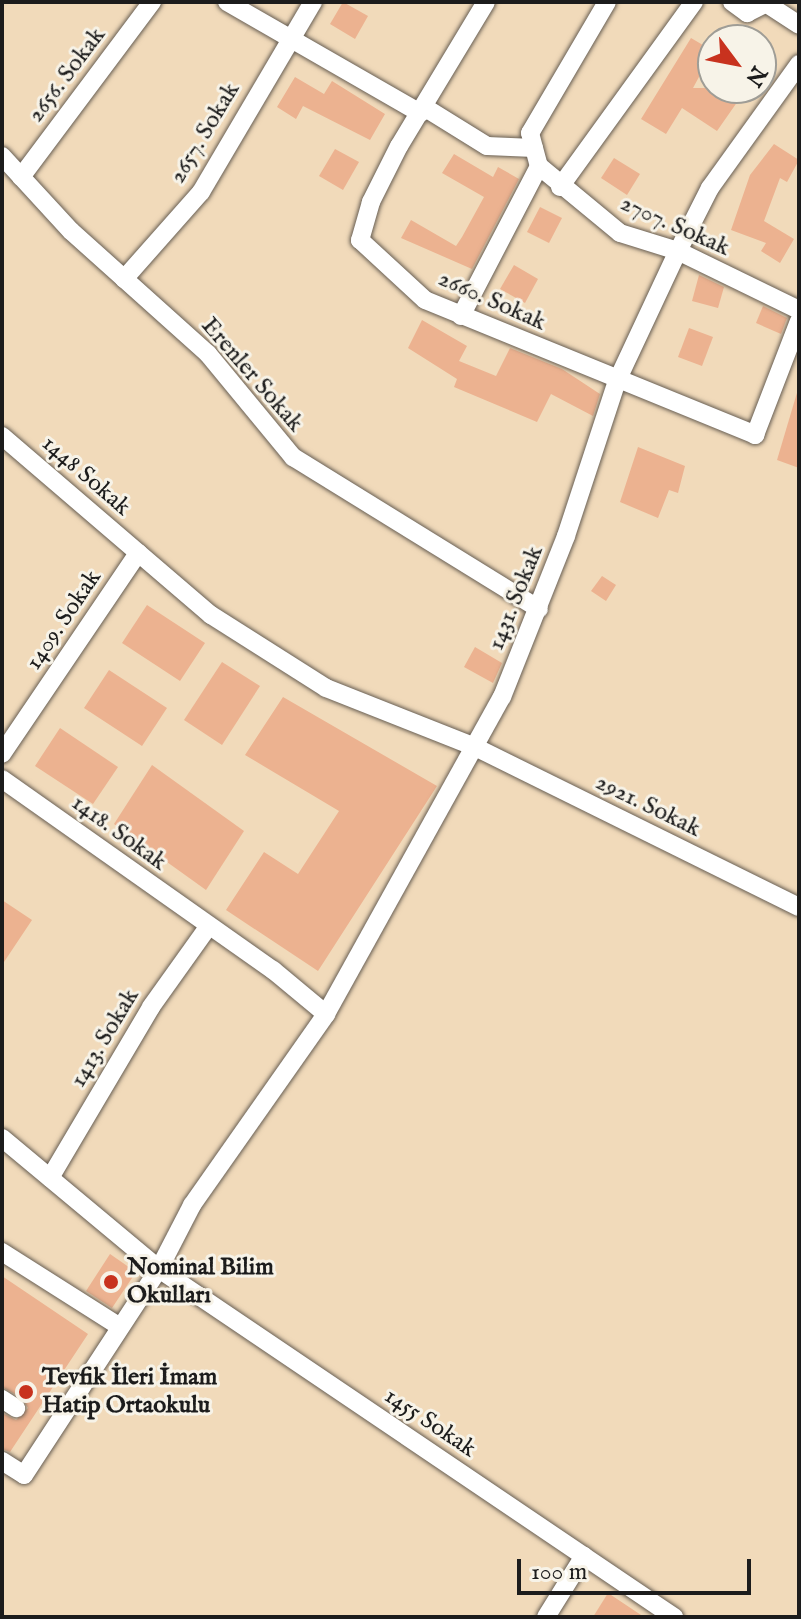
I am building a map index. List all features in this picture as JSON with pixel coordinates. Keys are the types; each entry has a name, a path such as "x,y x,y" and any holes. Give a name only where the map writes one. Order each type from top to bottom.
{"street":[{"name":"2656. Sokak","path":"21,177 152,2"},
{"path":"227,2 487,146 536,157"},
{"name":"2657. Sokak","path":"124,279 201,192 313,2"},
{"path":"422,110 486,2"},
{"path":"461,316 536,157 530,133 607,2"},
{"path":"560,187 694,2"},
{"path":"732,2 747,13 768,3 799,25"},
{"name":"1431. Sokak","path":"10,1470 120,1327 159,1269 192,1205 326,1014 475,747 539,609 617,381 678,251 710,188 799,64"},
{"name":"2660. Sokak","path":"422,110 371,202 360,240 425,300 755,435 799,321"},
{"name":"Erenler Sokak","path":"2,156 124,279 208,354 293,457 539,609"},
{"name":"2707. Sokak","path":"536,157 560,187 620,233 678,251 799,310"},
{"name":"1448 Sokak","path":"2,436 211,615 326,688 475,747"},
{"name":"1409. Sokak","path":"2,754 138,553"},
{"name":"2921. Sokak","path":"475,747 799,907"},
{"name":"1418. Sokak","path":"2,779 208,927"},
{"path":"208,927 273,970 326,1014"},
{"name":"1413. Sokak","path":"50,1178 151,1007 208,927"},
{"path":"2,1138 50,1178"},
{"name":"1455 Sokak","path":"50,1178 159,1269 674,1617"},
{"path":"2,1252 120,1327"},
{"path":"546,1617 584,1556"}],"building":[{"path":"343,2 368,16 355,39 330,24"},
{"path":"691,38 697,42 697,81 693,88 697,88 697,104 736,104 717,131 682,108 666,134 641,119"},
{"path":"295,77 324,94 332,81 385,114 370,140 303,106 296,119 277,107"},
{"path":"774,144 799,160 787,182 780,178 764,221 794,239 780,263 761,251 766,243 731,230 750,175"},
{"path":"335,149 359,162 343,190 319,176"},
{"path":"454,154 493,177 498,167 519,179 472,269 401,238 411,220 456,246 462,237 484,197 442,173"},
{"path":"614,158 640,174 627,195 601,178"},
{"path":"540,207 562,218 549,243 527,232"},
{"path":"514,265 538,279 525,303 500,289"},
{"path":"699,275 724,287 718,308 692,301"},
{"path":"763,306 787,318 781,334 756,323"},
{"path":"422,320 467,346 459,361 496,376 510,348 562,369 600,394 593,416 551,394 537,422 454,387 457,379 408,348"},
{"path":"689,328 713,337 702,366 678,357"},
{"path":"799,386 799,468 777,460"},
{"path":"638,447 685,466 678,493 669,490 658,518 620,502"},
{"path":"602,576 616,585 606,601 591,591"},
{"path":"147,605 205,643 180,681 122,643"},
{"path":"475,647 502,663 493,683 464,667"},
{"path":"222,662 260,686 222,745 184,720"},
{"path":"109,670 167,708 142,746 84,708"},
{"path":"283,697 437,786 318,971 226,910 264,852 298,874 339,811 245,755"},
{"path":"60,728 118,767 93,804 35,766"},
{"path":"152,765 244,831 206,890 114,824"},
{"path":"2,900 32,920 2,965"},
{"name":"Nominal Bilim Okulları","path":"110,1254 136,1272 112,1308 86,1291"},
{"name":"Tevfik İleri İmam Hatip Ortaokulu","path":"2,1276 88,1334 10,1452 2,1449 2,1413 16,1420 28,1408 22,1398 2,1387"},
{"path":"608,1593 644,1617 593,1617"}],"place":[{"name":"Nominal Bilim Okulları","path":"111,1282"},
{"name":"Tevfik İleri İmam Hatip Ortaokulu","path":"26,1392"}]}
